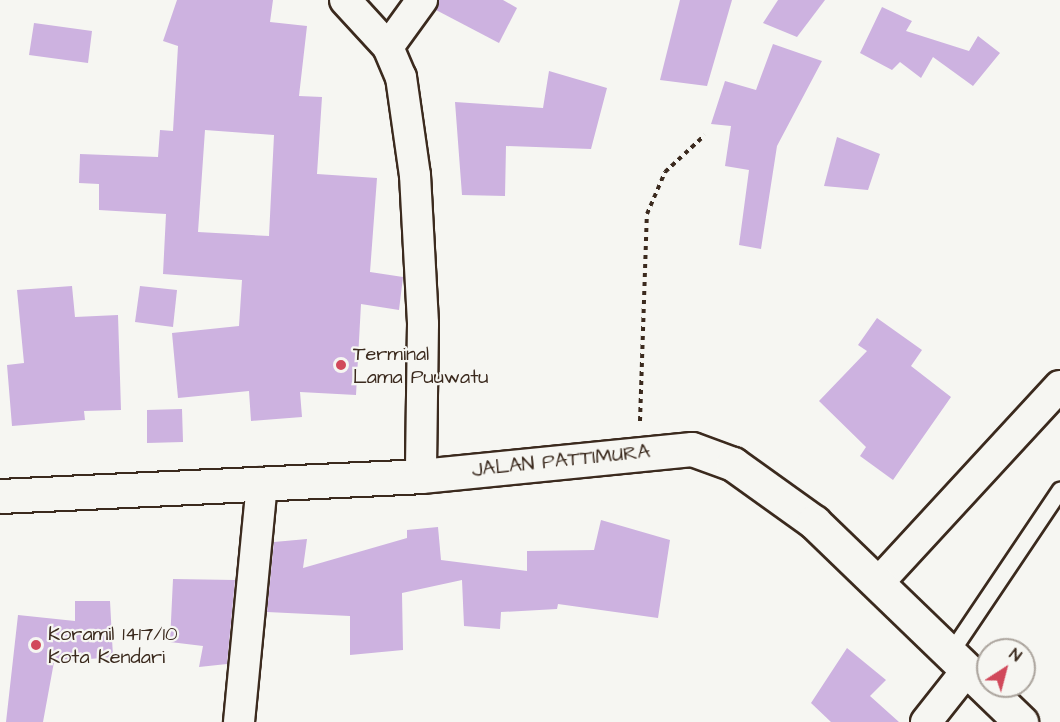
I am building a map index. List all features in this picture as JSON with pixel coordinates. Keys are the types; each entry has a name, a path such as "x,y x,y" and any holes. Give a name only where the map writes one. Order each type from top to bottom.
{"highway":[{"name":"JALAN PATTIMURA","path":"0,496 421,476 636,452 692,449 733,464 814,522 1021,722"}],"street":[{"path":"345,0 388,46 400,77 415,175 423,324 421,476"},
{"path":"388,46 422,0"},
{"path":"878,583 1060,387"},
{"path":"239,722 262,483"},
{"path":"926,722 958,661"}],"lane":[{"path":"958,661 1060,489"}],"path":[{"path":"636,452 647,214 665,172 705,135"}],"building":[{"path":"177,0 273,0 270,22 307,26 299,96 322,97 317,174 377,178 370,272 403,277 399,310 361,304 356,395 300,392 302,417 251,421 249,391 178,398 172,333 239,326 242,280 163,274 166,214 99,210 99,184 79,183 80,154 158,157 160,130 173,131 178,46 163,41","holes":["205,130 274,135 269,236 198,232"]},
{"path":"439,0 503,0 517,8 499,43 436,10"},
{"path":"680,0 732,0 707,86 660,80"},
{"path":"778,0 825,0 797,37 763,23"},
{"path":"882,7 912,21 906,31 969,51 978,36 1000,53 973,86 933,57 921,78 900,62 892,70 860,53"},
{"path":"34,23 92,31 88,63 29,55"},
{"path":"773,44 822,61 777,146 761,249 739,245 749,170 725,166 731,126 711,124 725,81 756,90"},
{"path":"549,71 607,88 591,149 506,146 505,196 462,195 455,102 543,108"},
{"path":"837,137 880,154 868,190 824,186"},
{"path":"72,286 75,317 118,315 121,410 84,411 85,420 12,426 7,365 24,363 17,290"},
{"path":"140,286 177,290 173,327 135,322"},
{"path":"877,318 922,350 911,366 951,397 893,480 860,456 866,447 819,401 867,351 858,345"},
{"path":"182,409 183,442 147,443 147,410"},
{"path":"601,520 670,540 658,618 558,604 557,609 501,612 500,629 464,626 462,580 402,593 403,650 350,655 350,616 267,612 274,542 307,539 303,568 407,538 407,530 438,527 441,560 527,571 527,551 594,550"},
{"path":"173,579 235,580 227,664 199,667 203,646 170,642"},
{"path":"75,601 110,601 113,657 54,662 43,722 6,722 18,615 75,621"},
{"path":"847,648 886,680 870,696 899,722 831,722 811,703"}],"place":[{"name":"Terminal Lama Puuwatu","path":"341,365"},
{"name":"Koramil 1417/10 Kota Kendari","path":"36,645"}]}
